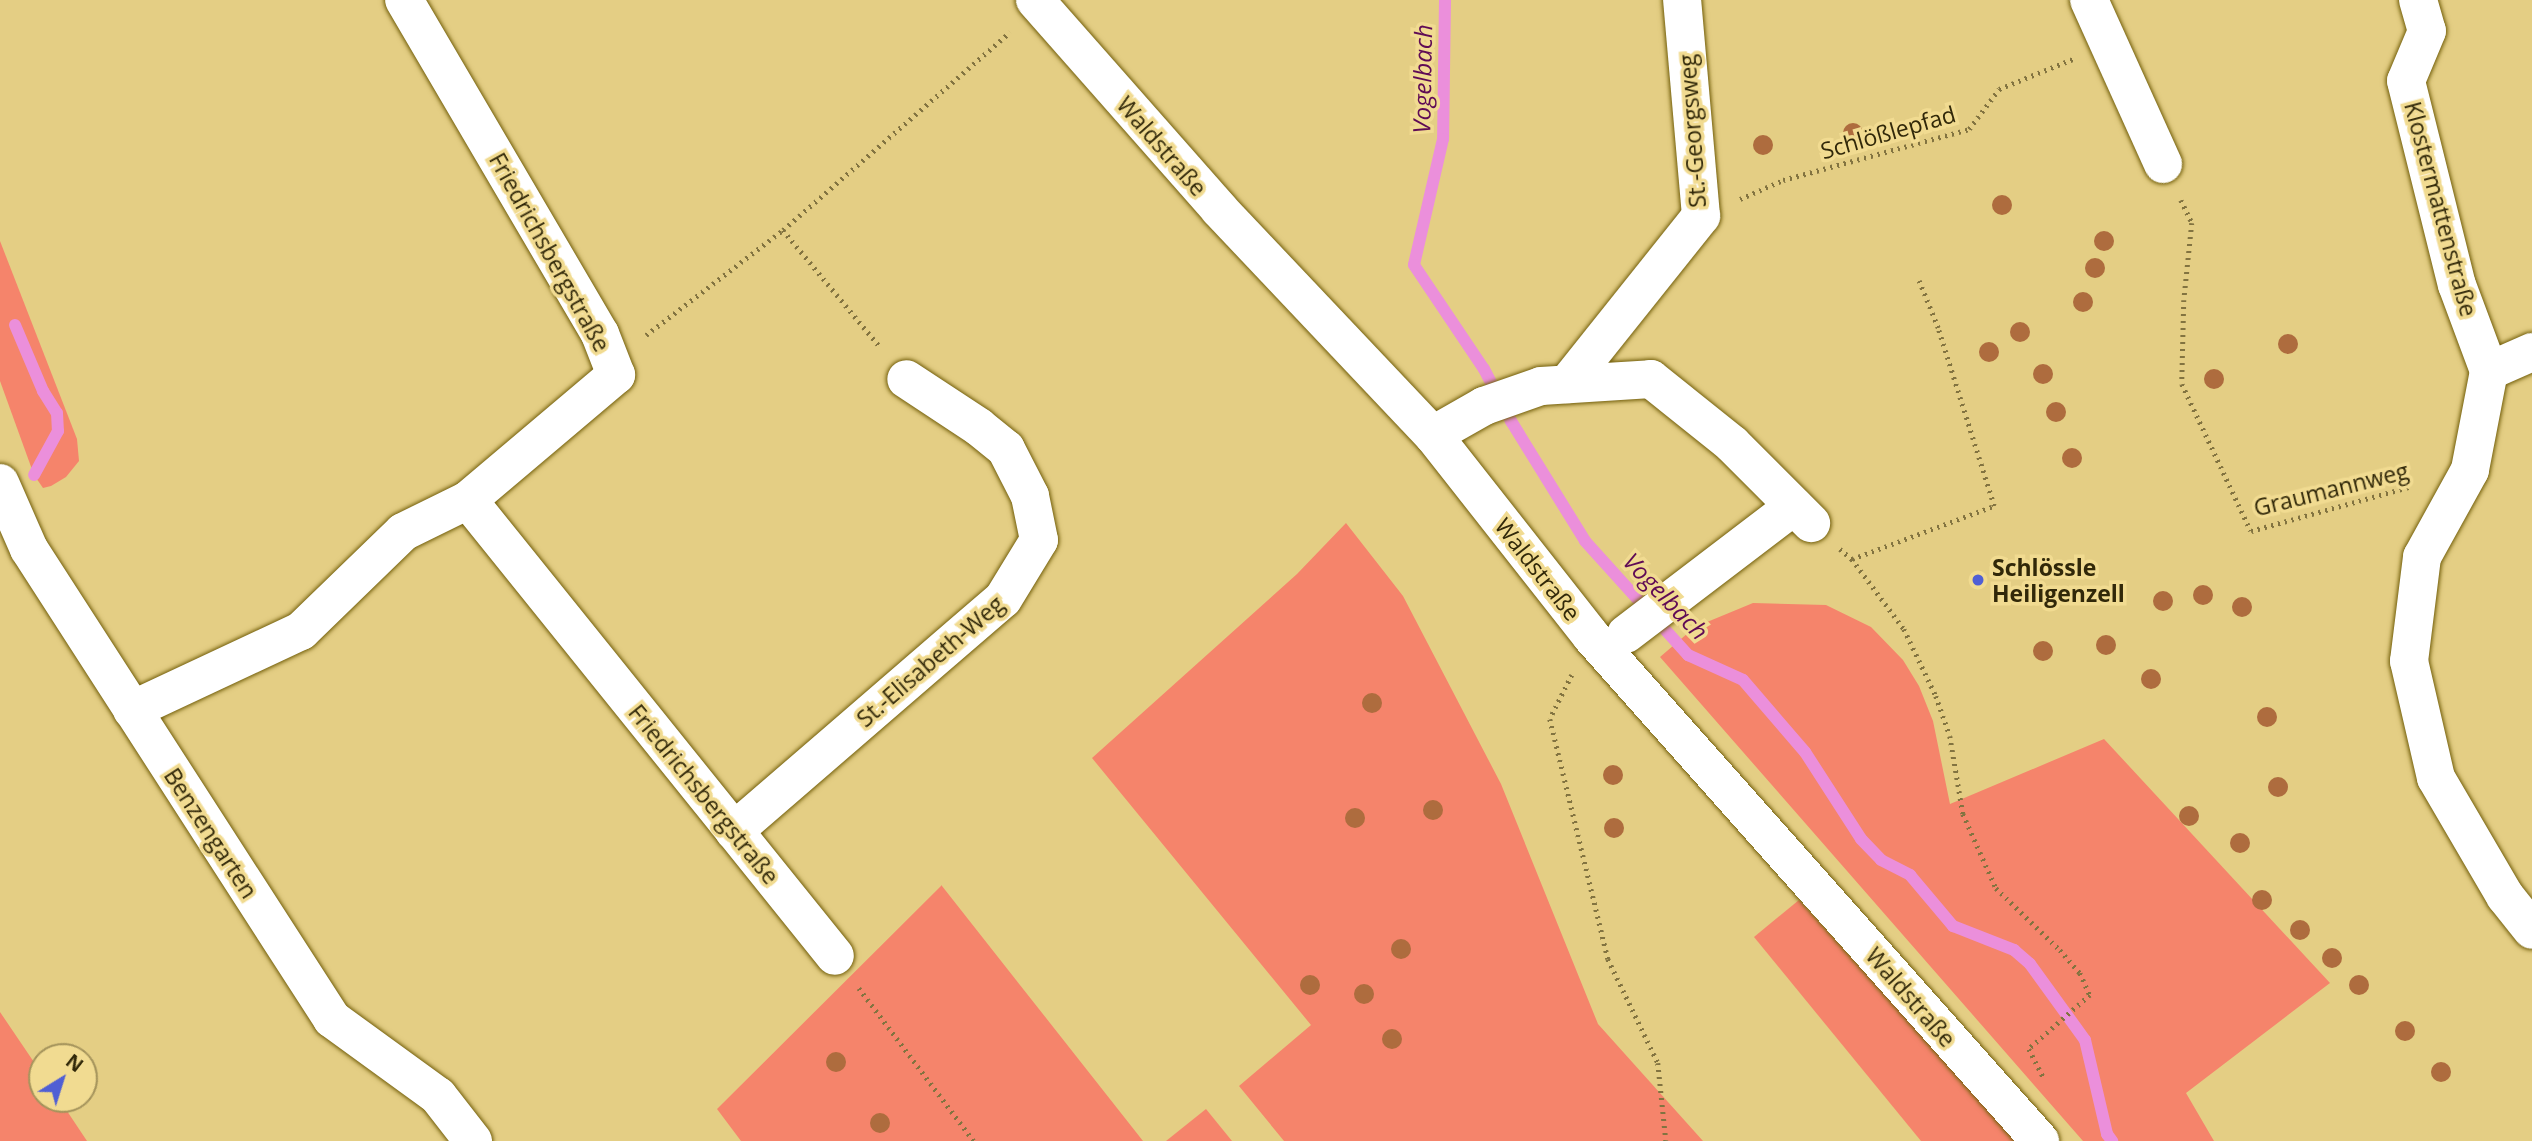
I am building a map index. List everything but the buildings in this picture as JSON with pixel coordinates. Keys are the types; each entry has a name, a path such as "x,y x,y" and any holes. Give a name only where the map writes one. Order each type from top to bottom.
{"street":[{"name":"Friedrichsbergstraße","path":"132,710 301,631 403,532 468,500 616,375 600,334 404,0"},
{"name":"St.-Georgsweg","path":"1554,385 1700,216 1682,0"},
{"path":"2090,0 2163,164"},
{"name":"Waldstraße","path":"1037,3 1219,209 1433,435 1591,636 2040,1141"},
{"name":"Klostermattenstraße","path":"2422,16 2406,81 2457,285 2489,371"},
{"path":"2532,352 2489,371 2470,470 2422,557 2409,661 2436,778 2505,897 2532,930"},
{"name":"St.-Elisabeth-Weg","path":"734,831 1003,599 1040,540 1030,496 1006,449 979,427 906,379"},
{"path":"1433,435 1484,406 1554,385 1651,379 1732,444 1803,515 1642,622"},
{"name":"Benzengarten","path":"0,483 29,549 332,1019 438,1096 473,1141"},
{"name":"Friedrichsbergstraße","path":"468,500 835,956"}],"path":[{"path":"616,375 643,337 783,230 1037,3"},
{"name":"Schlößlepfad","path":"1700,216 1783,180 1969,129 1999,89 2109,44"},
{"name":"Graumannweg","path":"2163,164 2192,223 2184,300 2182,384 2251,531 2470,470"},
{"path":"783,230 906,379"},
{"path":"1852,559 1994,506 1938,328 1919,281"},
{"path":"1803,515 1852,559 1905,629 1936,696 1950,736 1963,814 1996,888 2080,974 2090,995 2029,1049 2042,1076"},
{"path":"1550,719 1608,959 1658,1063 1666,1141"},
{"path":"835,956 974,1141"}],"shaded area":[{"path":"0,241 77,439 79,461 66,477 43,488 34,475 0,381"},
{"path":"1346,523 1403,596 1501,784 1598,1024 1703,1141 1284,1141 1239,1086 1311,1025 1092,758 1297,574"},
{"path":"1753,603 1826,605 1871,627 1903,660 1919,686 1933,721 1950,804 2104,739 2330,983 2186,1093 2214,1141 2083,1141 1660,657 1695,627"},
{"path":"942,885 1143,1141 741,1141 717,1109"},
{"path":"1799,900 2017,1141 1921,1141 1754,937"},
{"path":"0,1012 28,1053 28,1113 68,1113 87,1141 0,1141"},
{"path":"1206,1109 1232,1141 1166,1141"}],"waterway":[{"name":"Vogelbach","path":"1445,0 1443,139 1414,265 1484,369 1511,421 1585,541 1688,655 1743,680 1805,752 1861,839 1881,860 1910,875 1953,926 2014,950 2030,964 2085,1040 2107,1134 2112,1141"},
{"path":"15,325 43,391 57,413 58,431 34,475"}],"place":[{"name":"Schlössle Heiligenzell","path":"1978,580"}]}
